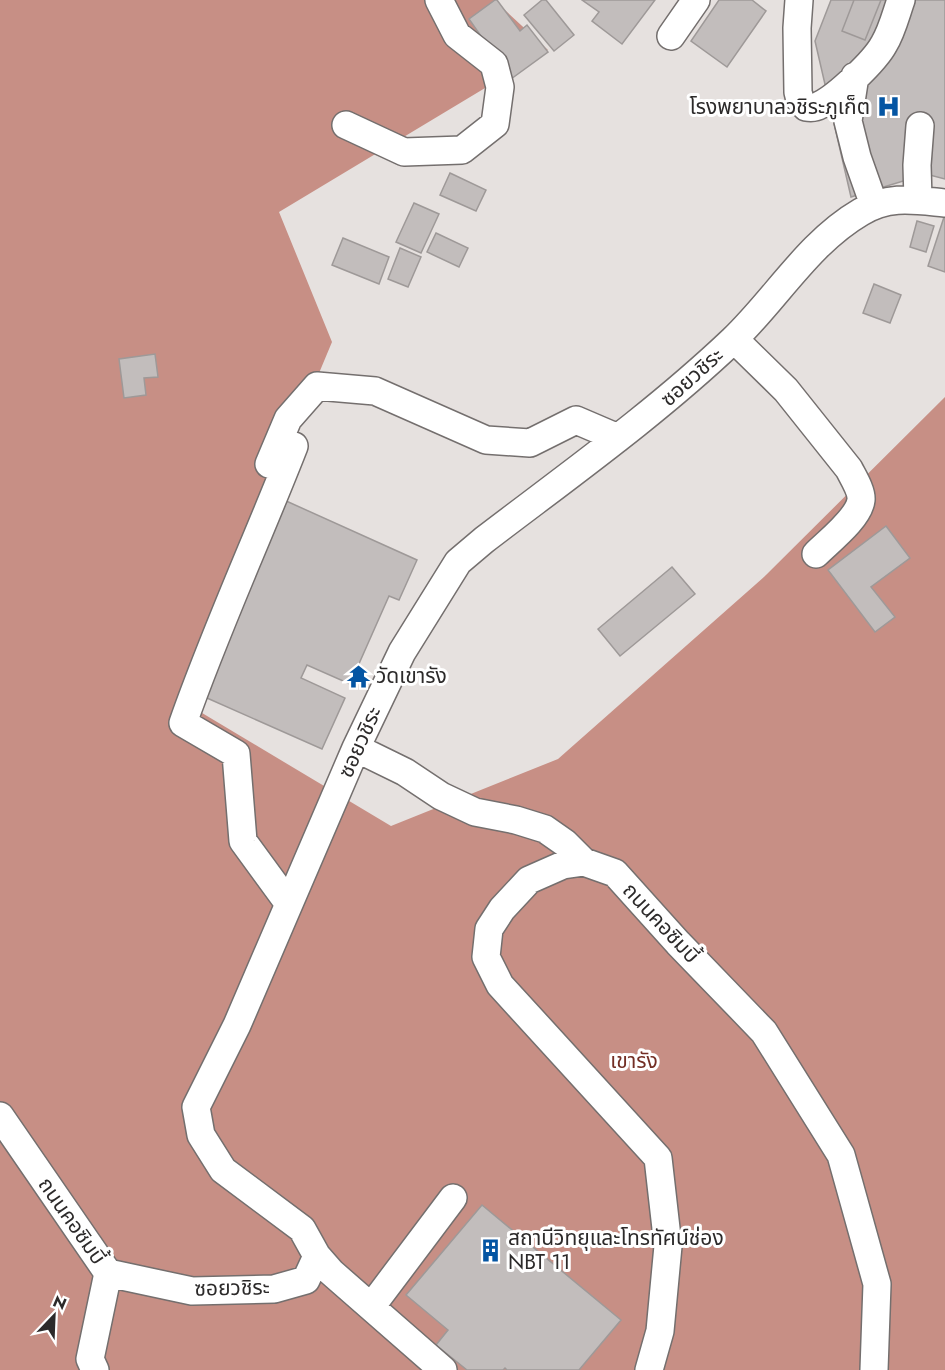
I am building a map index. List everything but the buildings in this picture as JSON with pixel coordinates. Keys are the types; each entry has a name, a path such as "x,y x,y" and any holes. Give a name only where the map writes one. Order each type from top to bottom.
{"street":[{"path":"346,125 404,152 462,150 495,124 500,87 494,64 457,35 439,0"},
{"path":"671,36 696,0"},
{"path":"799,0 798,92 800,100 806,107 813,108 821,105 870,62 885,43 901,0"},
{"path":"855,76 848,121 857,157 874,205"},
{"path":"918,200 917,165 920,126"},
{"name":"ซอยวชิระ","path":"108,1273 192,1291 274,1289 306,1280 317,1256 302,1229 223,1170 201,1135 196,1107 237,1025 356,748 402,652 458,562 659,407 734,339 824,240 861,212 874,205 895,199 945,203"},
{"path":"734,339 786,390 849,469 855,481 861,498 855,515 816,554"},
{"path":"252,505 288,420 317,386 375,392 486,440 530,443 576,420 618,438"},
{"path":"289,904 243,841 236,754 183,723 206,659 294,446"},
{"path":"356,748 405,772 441,796 475,812 516,820 544,829 565,843 585,862"},
{"path":"585,862 563,865 530,880 502,909 489,928 486,957 500,985 658,1158 669,1246 660,1331 649,1370"},
{"name":"ถนนคอซิมบี้","path":"585,862 615,873 678,943 764,1032 840,1155 877,1284 874,1370"},
{"name":"ถนนคอซิมบี้","path":"0,1116 108,1273 90,1359 95,1370"},
{"path":"371,1307 453,1198"},
{"path":"317,1256 331,1272 443,1370"}],"green space":[{"name":"เขารัง","path":"0,0 494,0 548,50 279,212 332,342 182,701 391,826 558,759 765,576 945,397 945,1370 0,1370"}],"place":[{"name":"โรงพยาบาลวชิระภูเก็ต","path":"888,107"},
{"name":"วัดเขารัง","path":"358,676"},
{"name":"สถานีวิทยุและโทรทัศน์ช่อง NBT 11","path":"490,1250"}]}
